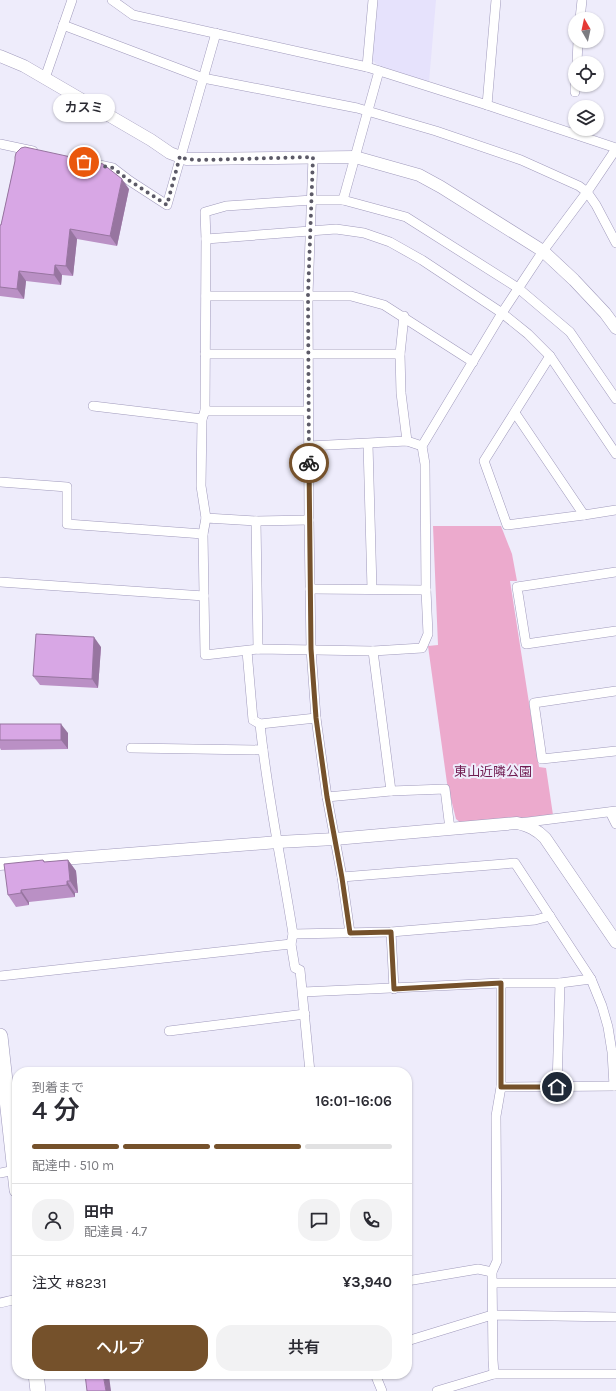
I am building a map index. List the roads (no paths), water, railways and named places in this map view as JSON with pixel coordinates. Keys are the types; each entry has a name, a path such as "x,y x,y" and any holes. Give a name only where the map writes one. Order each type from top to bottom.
{"main road":[{"path":"0,1036 12,1107"},
{"path":"37,1379 38,1391"}],"street":[{"path":"45,78 72,0"},
{"path":"112,0 133,15 367,67 487,105 616,149 518,288 422,446 425,464 426,590 428,634 422,648 373,651 258,649 204,654 203,534 206,518 201,486 206,296 205,212 226,206 312,200 343,200 406,217 518,288 570,332 616,399"},
{"path":"367,67 373,0"},
{"path":"487,105 496,0"},
{"path":"581,12 582,0"},
{"path":"63,25 203,78 368,110 521,160 579,186 587,192 596,205 616,243"},
{"path":"83,161 113,168 167,205 216,33"},
{"path":"0,56 24,66 170,153 186,159 355,157 419,175 441,187 543,252 595,302 616,328"},
{"path":"343,200 379,71"},
{"path":"0,144 45,153"},
{"path":"313,157 308,295 311,649 316,718 327,797 342,878 350,933"},
{"path":"206,239 336,229 364,233 390,242 422,260 502,313 528,334 550,356 616,454"},
{"path":"206,296 351,296 384,305 404,316 473,362"},
{"path":"404,316 400,354 401,393 406,441"},
{"path":"205,354 400,354"},
{"path":"550,356 484,461 507,525 616,510"},
{"path":"93,406 203,415 308,412"},
{"path":"515,413 584,515"},
{"path":"309,446 406,441 422,446"},
{"path":"368,444 372,589"},
{"path":"0,482 67,487 67,524 203,534"},
{"path":"206,518 309,520"},
{"path":"256,520 258,649"},
{"path":"616,572 517,587 526,644 616,631"},
{"path":"0,582 204,596"},
{"path":"310,589 426,590"},
{"path":"246,651 253,720 260,724 316,718"},
{"path":"373,651 391,791"},
{"path":"616,691 534,703 542,759 616,751"},
{"path":"260,724 269,797 293,934 291,944 295,968 300,970 310,1067"},
{"path":"131,748 263,750"},
{"path":"327,797 391,791 445,789 450,830"},
{"path":"0,864 450,830 613,811 616,824"},
{"path":"517,823 534,828 544,838 616,942"},
{"path":"342,878 515,863 591,979 602,1006 608,1027 615,1086 501,1087"},
{"path":"293,934 391,932 535,920 550,916"},
{"path":"391,932 394,989"},
{"path":"0,976 291,944"},
{"path":"303,992 501,983 560,983 591,979"},
{"path":"494,1374 492,1272 497,1261 496,1116 501,1087 501,983"},
{"path":"557,1087 560,983"},
{"path":"169,1031 305,1014"},
{"path":"0,1174 12,1171"},
{"path":"412,1280 478,1269 492,1272"},
{"path":"493,1283 616,1283"},
{"path":"0,1303 12,1300"},
{"path":"412,1339 492,1315 616,1317"},
{"path":"438,1391 494,1374 616,1374"},
{"path":"377,1379 382,1391"}],"place":[{"name":"カスミ","path":"84,162"}],"park label":[{"name":"東山近隣公園","path":"493,771"}]}
